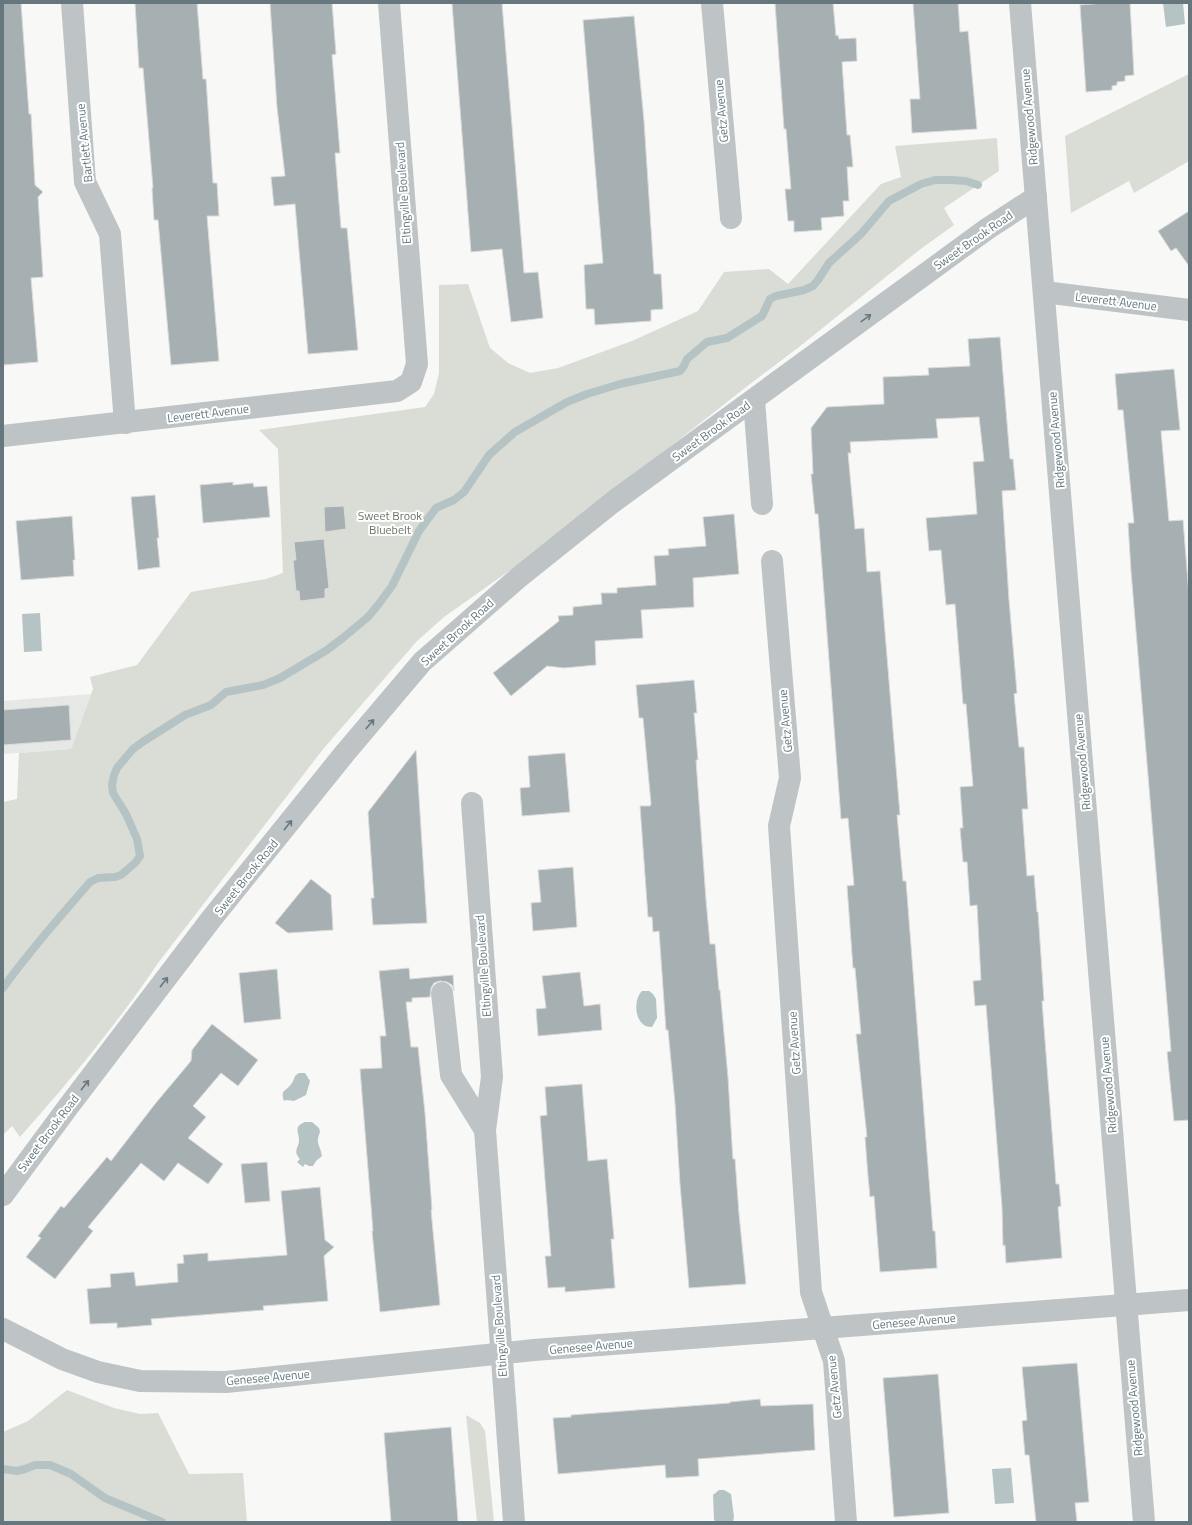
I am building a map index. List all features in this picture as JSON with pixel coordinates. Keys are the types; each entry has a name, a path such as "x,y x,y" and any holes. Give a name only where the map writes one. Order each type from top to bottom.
{"street":[{"name":"Bartlett Avenue","path":"72,3 85,182 110,234 125,423"},
{"name":"Eltingville Boulevard","path":"388,3 416,364 411,382"},
{"name":"Getz Avenue","path":"712,3 731,218"},
{"name":"Ridgewood Avenue","path":"1020,3 1144,1522"},
{"name":"Sweet Brook Road","path":"3,1194 212,918 422,662 518,578 613,502 981,233 1036,197"},
{"name":"Leverett Avenue","path":"1044,292 1189,310"},
{"name":"Leverett Avenue","path":"3,436 397,391 411,382"},
{"path":"754,400 762,504"},
{"name":"Getz Avenue","path":"772,561 790,778 779,826 779,834 811,1292 834,1361 846,1522"},
{"name":"Eltingville Boulevard","path":"472,803 492,1077 485,1130 514,1522"},
{"name":"Eltingville Boulevard","path":"442,993 451,1075 485,1130"},
{"name":"Genesee Avenue","path":"3,1329 62,1359 98,1372 140,1381 226,1382 501,1354 1189,1300"}],"shaded area":[{"path":"1163,3 1183,3 1185,24 1166,27"},
{"path":"40,613 42,651 24,652 22,614"},
{"path":"91,694 71,749 3,754 3,701"},
{"path":"642,991 649,991 656,999 657,1018 652,1027 646,1026 642,1023 637,1013 637,1001"},
{"path":"299,1073 305,1073 310,1081 306,1095 294,1101 284,1101 283,1092 290,1086 296,1075"},
{"path":"305,1122 312,1122 319,1128 320,1132 318,1142 322,1156 313,1166 305,1164 303,1167 297,1162 300,1159 296,1152 299,1141 298,1128"},
{"path":"1011,1468 1014,1503 995,1504 992,1469"},
{"path":"719,1490 724,1490 731,1494 734,1517 733,1522 715,1522 713,1495"}],"green space":[{"path":"1189,74 1189,161 1134,193 1129,181 1071,213 1065,136"},
{"name":"Sweet Brook Bluebelt","path":"997,138 999,171 944,208 954,225 918,251 799,347 536,552 444,617 417,641 324,748 74,1074 20,1137 12,1126 3,1135 3,802 17,799 19,753 71,749 93,689 90,677 137,665 191,592 266,579 283,573 278,449 259,430 425,407 434,394 439,373 439,285 468,284 490,348 508,363 530,373 558,368 632,341 698,311 724,272 769,269 788,284 881,184 901,177 895,146"},
{"path":"67,1390 114,1408 140,1414 158,1413 189,1474 243,1473 247,1522 3,1522 3,1432 28,1421"},
{"path":"466,1415 480,1423 485,1431 494,1522 477,1522"}],"building":[{"path":"3,3 21,3 29,114 31,114 35,185 43,192 38,197 43,277 31,278 38,362 3,365"},
{"path":"135,3 197,3 203,79 206,79 213,183 217,183 219,216 207,216 219,361 171,365 158,220 154,220 153,188 143,68 139,68"},
{"path":"270,3 332,3 336,54 332,55 340,153 335,153 341,228 347,228 358,350 308,354 295,204 274,206 271,177 285,176 277,107"},
{"path":"452,3 502,3 524,273 538,272 543,318 511,322 502,249 471,252"},
{"path":"775,3 833,3 836,36 838,35 839,39 856,38 857,61 842,62 847,135 850,135 853,167 847,167 849,201 843,201 844,216 821,218 822,230 794,232 794,221 788,221 785,189 791,189 786,129 784,129"},
{"path":"913,3 958,3 960,32 968,31 977,129 912,133 910,99 920,99"},
{"path":"1130,3 1134,75 1125,76 1125,81 1117,82 1117,85 1112,86 1112,90 1086,92 1080,5"},
{"path":"634,16 644,121 654,274 661,274 663,309 651,310 651,321 595,325 594,309 586,309 584,265 603,263 583,20"},
{"path":"1189,211 1189,266 1176,248 1171,251 1158,231"},
{"path":"1000,337 1010,459 1013,459 1016,490 1002,491 1017,693 1014,694 1019,747 1024,747 1028,809 1022,809 1027,876 1034,875 1038,912 1044,1001 1042,1001 1056,1184 1059,1184 1061,1206 1058,1207 1062,1258 1006,1263 1005,1245 1003,1246 1002,1207 986,1005 975,1006 973,981 981,980 977,905 970,906 967,862 963,862 960,828 963,828 960,787 973,786 966,704 963,704 955,604 946,605 941,550 929,551 926,518 977,514 973,462 984,461 979,417 936,419 938,438 850,442 851,453 848,453 855,529 864,528 867,572 880,571 900,815 897,815 903,881 906,881 937,1268 880,1272 874,1196 870,1197 865,1137 867,1137 856,1034 861,1034 855,968 853,968 847,886 854,885 848,818 841,819 818,514 815,514 811,474 813,474 811,428 827,407 884,404 883,377 929,375 928,368 970,366 968,339"},
{"path":"1174,369 1180,430 1161,431 1169,521 1183,520 1189,595 1189,1120 1174,1121 1167,1052 1171,1051 1131,571 1128,523 1134,523 1123,410 1118,410 1115,374"},
{"path":"233,482 233,485 253,483 254,487 267,486 270,517 203,523 200,485"},
{"path":"155,495 160,567 138,570 131,497"},
{"path":"344,506 346,529 325,532 324,507"},
{"path":"734,514 739,574 693,578 694,607 641,610 643,638 595,641 596,665 564,668 547,666 511,696 493,673 559,621 558,616 573,615 573,607 602,604 601,593 617,593 617,588 656,585 654,556 669,555 668,549 706,546 703,517"},
{"path":"72,516 75,560 73,560 74,576 21,580 16,521"},
{"path":"324,539 329,588 325,589 325,598 300,601 299,591 296,591 293,560 296,560 294,542"},
{"path":"694,680 697,713 694,713 698,760 696,760 706,900 710,944 715,944 720,990 728,1077 733,1159 735,1159 746,1284 689,1288 675,1103 668,1030 666,1030 659,931 653,932 652,917 648,917 640,806 650,806 651,804 643,718 639,718 636,685"},
{"path":"69,705 71,740 3,745 3,710"},
{"path":"416,750 427,923 373,925 371,898 374,898 368,812"},
{"path":"565,753 570,812 522,816 520,788 530,787 528,756"},
{"path":"573,867 577,927 533,931 531,903 541,902 538,870"},
{"path":"311,879 331,895 333,930 288,933 275,923"},
{"path":"409,968 410,979 453,975 454,991 452,985 447,982 440,981 434,983 431,988 430,997 412,998 412,1002 406,1002 411,1047 418,1047 425,1113 431,1210 440,1305 380,1312 372,1231 360,1069 382,1068 380,1036 386,1036 379,971"},
{"path":"277,969 281,1019 244,1023 239,973"},
{"path":"580,972 584,1006 600,1004 602,1030 538,1036 536,1009 546,1008 542,976"},
{"path":"212,1024 258,1060 238,1086 221,1073 193,1106 206,1117 188,1138 223,1164 208,1184 178,1163 164,1181 141,1163 88,1227 93,1231 55,1279 26,1257 41,1238 38,1236 61,1206 64,1208 107,1157 111,1161 155,1104 191,1061 192,1050"},
{"path":"582,1084 588,1161 607,1159 614,1239 611,1239 615,1288 565,1292 565,1287 548,1288 545,1256 551,1256 540,1116 547,1115 545,1087"},
{"path":"267,1162 270,1201 245,1203 241,1164"},
{"path":"320,1187 325,1240 334,1247 324,1256 328,1301 263,1306 264,1310 151,1319 152,1325 117,1328 117,1323 90,1324 87,1289 111,1287 110,1274 134,1272 136,1286 178,1282 177,1264 184,1263 183,1255 208,1253 208,1261 287,1255 281,1191"},
{"path":"1077,1363 1089,1502 1075,1503 1077,1522 1036,1522 1029,1455 1025,1455 1022,1421 1027,1420 1022,1367"},
{"path":"938,1374 949,1513 894,1517 883,1378"},
{"path":"760,1399 761,1406 813,1404 815,1450 698,1459 699,1476 666,1478 665,1465 558,1474 553,1418 571,1417 571,1415 730,1403"},
{"path":"451,1427 458,1522 391,1522 384,1433"}],"waterway":[{"path":"3,988 34,947 90,882 98,878 115,877 121,875 135,863 140,856 137,839 126,814 113,793 112,785 117,768 133,749 185,715 211,705 226,692 263,685 280,678 327,650 344,637 368,617 392,586 419,531 436,508 454,500 464,492 489,455 515,432 567,402 587,394 620,384 680,371 687,359 707,342 727,338 762,316 770,299 776,296 804,290 813,286 829,263 861,234 889,201 921,184 935,180 966,181 978,185"},
{"path":"3,1469 17,1471 35,1465 50,1465 71,1474 105,1498 162,1522"}]}
